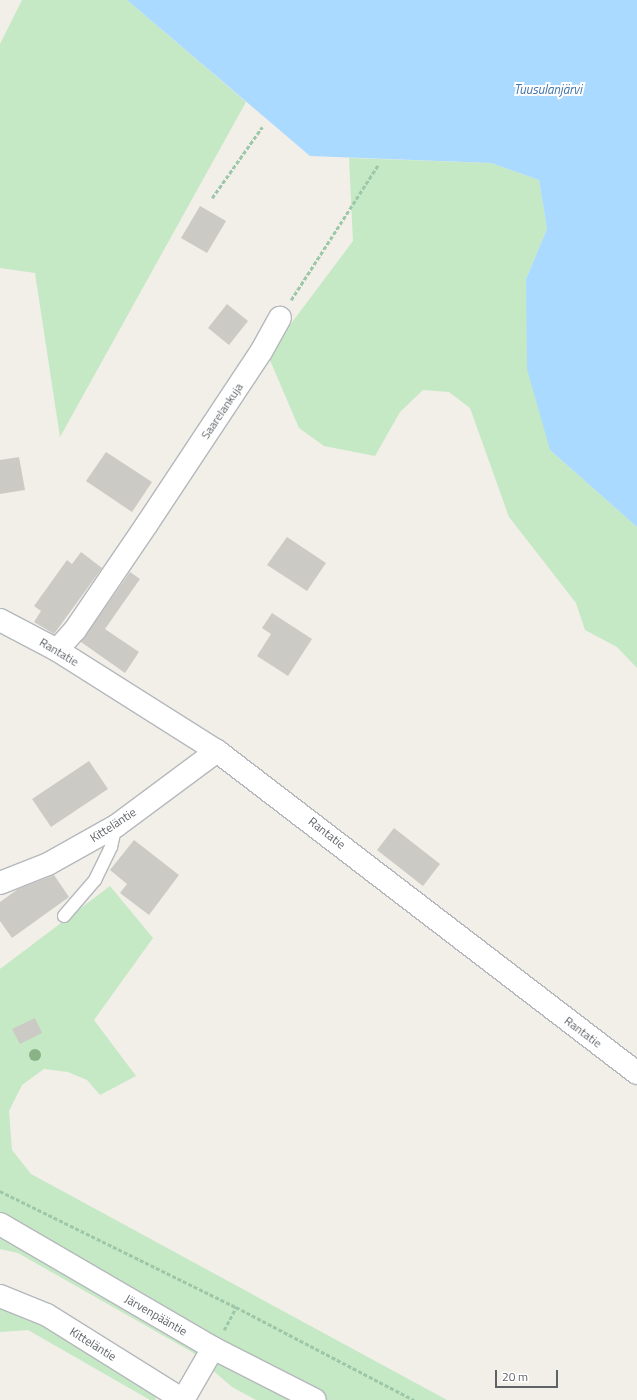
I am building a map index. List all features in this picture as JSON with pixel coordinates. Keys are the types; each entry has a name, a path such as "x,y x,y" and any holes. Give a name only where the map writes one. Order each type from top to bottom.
{"street":[{"name":"Saarelankuja","path":"58,650 75,630 147,524 261,352 280,318"},
{"name":"Rantatie","path":"0,620 58,650 217,751 637,1073"},
{"name":"Kitteläntie","path":"0,883 48,864 116,826 217,751"},
{"name":"Järvenpääntie","path":"0,1224 213,1348 315,1400"},
{"name":"Kitteläntie","path":"0,1296 47,1315 183,1400"},
{"path":"183,1400 213,1348"}],"lane":[{"path":"64,916 95,880 111,847 116,826"}],"path":[{"path":"212,198 262,127"},
{"path":"280,318 378,165"},
{"path":"0,1191 236,1307 414,1400"}],"green space":[{"path":"22,0 127,0 246,102 60,437 35,273 0,268 0,44"},
{"path":"349,158 491,163 539,180 547,229 526,279 550,450 637,527 637,668 617,647 585,630 576,603 509,517 470,408 449,392 423,390 400,412 375,456 324,446 299,428 269,358 290,325 353,241"},
{"path":"110,886 153,938 94,1020 136,1076 100,1095 87,1080 68,1072 44,1069 22,1085 9,1111 12,1150 31,1174 447,1400 256,1400 232,1387 192,1352 18,1253 0,1249 0,969"},
{"path":"0,1306 27,1309 152,1383 156,1400 150,1400 28,1330 0,1332"}],"water":[{"name":"Tuusulanjärvi","path":"127,0 637,0 637,527 550,450 527,369 526,279 547,229 539,180 491,163 310,156"}],"building":[{"path":"200,206 226,221 207,253 181,238"},
{"path":"227,304 248,321 229,345 208,328"},
{"path":"106,452 152,482 132,512 86,481"},
{"path":"19,457 25,490 0,494 0,460"},
{"path":"287,537 326,563 307,591 267,565"},
{"path":"81,552 102,568 54,634 34,622 41,611 34,606 67,560 72,564"},
{"path":"130,572 140,579 105,629 139,652 125,673 81,642"},
{"path":"272,613 312,639 288,676 257,656 271,634 262,628"},
{"path":"89,761 108,789 51,827 32,799"},
{"path":"394,828 440,864 423,886 377,850"},
{"path":"134,840 179,875 149,915 120,893 127,884 110,870"},
{"path":"54,875 69,897 12,938 0,921 0,902 18,889"},
{"path":"35,1018 42,1033 20,1044 12,1029"}]}
